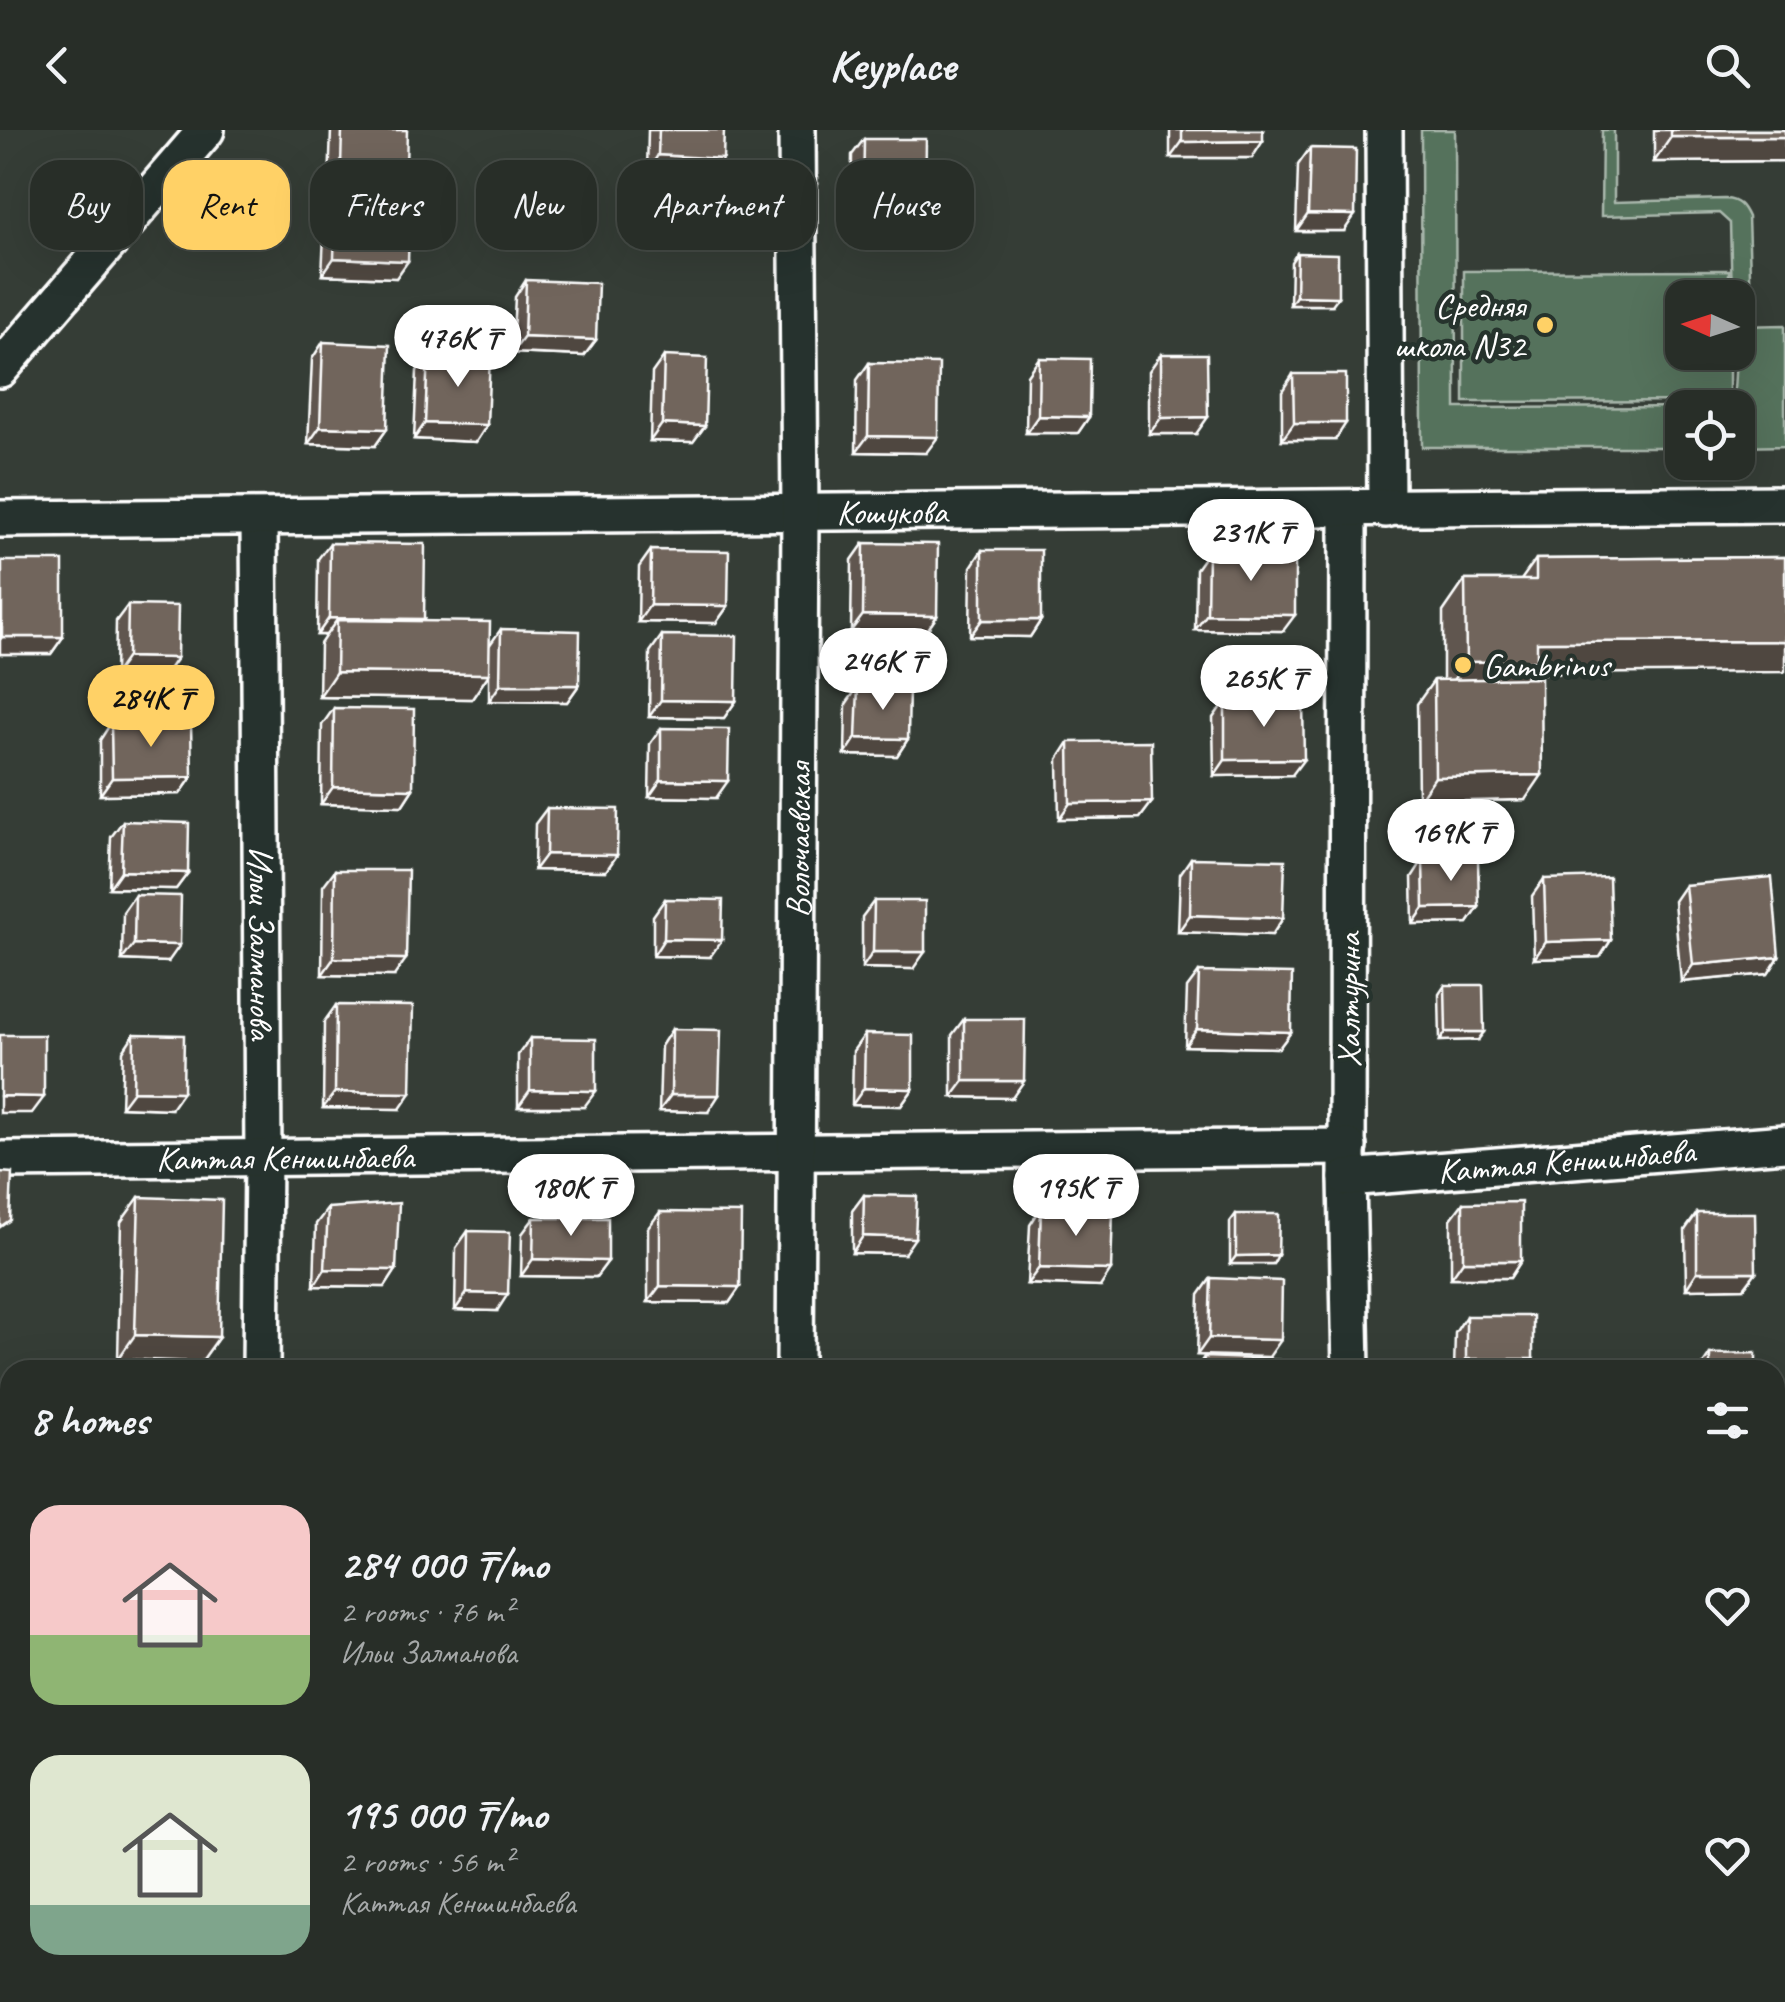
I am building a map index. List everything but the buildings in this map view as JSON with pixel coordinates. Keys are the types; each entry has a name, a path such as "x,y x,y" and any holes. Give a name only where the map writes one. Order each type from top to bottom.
{"street":[{"path":"0,370 206,130"},
{"name":"Волочаевская","path":"795,1360 800,514 797,130"},
{"path":"1384,130 1386,509"},
{"name":"Кошукова","path":"0,520 1785,504"},
{"name":"Халтурина","path":"1348,510 1351,1360"},
{"name":"Ильи Залманова","path":"259,518 264,1158 261,1360"},
{"name":"Каттая Кеншинбаева","path":"0,1160 794,1152 1348,1163 1785,1143"}],"green space":[{"path":"1421,130 1455,130 1456,408 1665,407 1665,447 1422,447"},
{"path":"1602,130 1614,130 1614,202 1734,201 1748,217 1750,280 1732,280 1730,223 1719,213 1601,216"},
{"path":"1729,270 1729,280 1665,280 1665,370 1729,370 1729,390 1665,390 1665,401 1464,402 1464,271"},
{"path":"1785,325 1785,446 1755,447 1755,390 1734,390 1735,370 1755,370 1755,326"}],"place":[{"name":"Средняя школа N32","path":"1545,325"},
{"name":"Gambrinus","path":"1463,665"}]}
